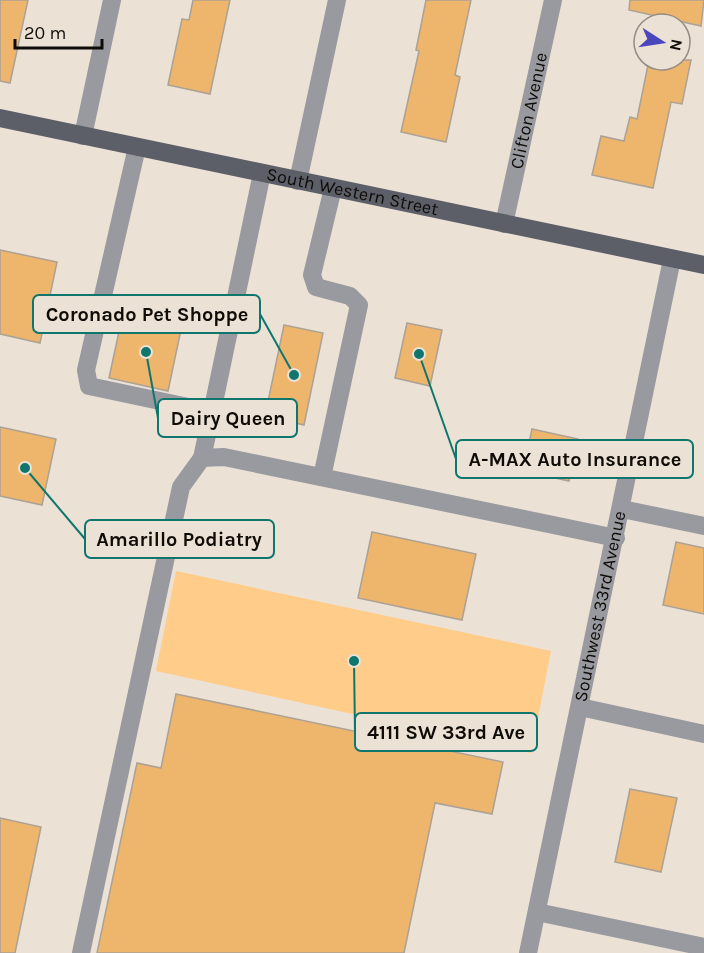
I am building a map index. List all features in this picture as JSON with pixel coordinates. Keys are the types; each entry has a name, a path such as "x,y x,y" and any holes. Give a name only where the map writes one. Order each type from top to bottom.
{"main road":[{"name":"South Western Street","path":"0,118 704,265"}],"street":[{"path":"83,136 112,0"},
{"path":"298,181 337,0"},
{"name":"Clifton Avenue","path":"504,224 553,0"},
{"path":"137,147 86,370 89,386 212,412"},
{"path":"81,953 181,487 202,458 262,173"},
{"path":"322,477 358,305 350,296 315,286 312,275 333,188"},
{"name":"Southwest 33rd Avenue","path":"528,953 622,509 672,259"},
{"path":"202,458 224,458 616,537"},
{"path":"622,509 704,526"},
{"path":"580,707 704,734"},
{"path":"537,912 704,947"}],"shaded area":[{"path":"176,571 551,651 531,753 156,671"}],"building":[{"path":"0,0 28,0 10,83 0,81"},
{"path":"193,0 230,0 210,94 168,85 182,19 189,20"},
{"path":"426,0 471,0 455,75 460,77 446,142 401,132 419,51 416,50"},
{"path":"630,0 704,0 701,26 692,24 692,12 629,10"},
{"path":"647,72 689,72 682,104 671,102 653,188 592,175 601,136 624,141 630,117 637,119"},
{"path":"0,250 57,262 40,343 0,334"},
{"path":"123,313 182,325 168,391 109,378"},
{"path":"407,323 442,330 430,386 395,378"},
{"path":"284,325 323,333 304,425 265,416"},
{"path":"0,427 56,439 42,505 0,496"},
{"path":"532,429 578,439 569,481 523,471"},
{"path":"372,532 476,554 462,620 358,598"},
{"path":"676,542 704,548 704,614 663,605"},
{"path":"176,694 503,762 492,814 435,803 404,953 97,953 137,763 161,768"},
{"path":"630,789 677,798 661,872 615,862"},
{"path":"0,818 41,827 15,953 0,953"}],"place":[{"name":"Dairy Queen","path":"146,352"},
{"name":"A-MAX Auto Insurance","path":"419,354"},
{"name":"Coronado Pet Shoppe","path":"294,375"},
{"name":"Amarillo Podiatry","path":"25,468"},
{"name":"4111 SW 33rd Ave","path":"354,661"}]}
